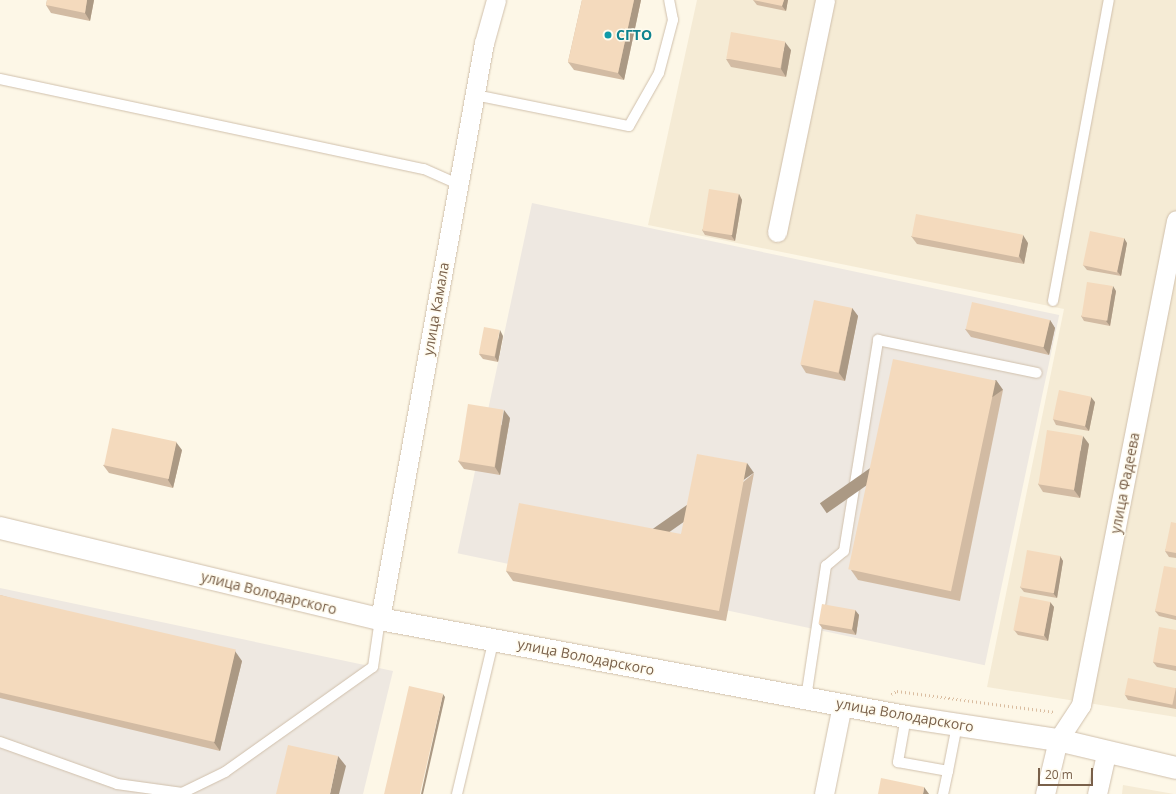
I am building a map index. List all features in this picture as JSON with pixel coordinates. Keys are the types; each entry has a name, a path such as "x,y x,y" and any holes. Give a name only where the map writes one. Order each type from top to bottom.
{"street":[{"name":"улица Камала","path":"380,620 474,95 496,0"},
{"path":"778,232 825,0"},
{"name":"улица Фадеева","path":"1045,794 1058,740 1081,705 1176,220"},
{"name":"улица Володарского","path":"0,528 380,620 494,639 906,717 1058,740 1106,754 1176,768"},
{"path":"824,794 842,705"},
{"path":"1097,794 1106,754"}],"lane":[{"path":"474,95 629,126 659,73 673,20 669,0"},
{"path":"1053,301 1109,0"},
{"path":"0,79 424,169 458,184"},
{"path":"806,698 826,566 844,551 878,340 1037,373"},
{"path":"0,742 117,784 182,793 225,772 373,667 380,620"},
{"path":"457,794 494,639"},
{"path":"906,717 898,762 948,771"},
{"path":"943,794 957,725"}],"shaded area":[{"path":"697,0 1176,0 1176,717 987,687 1064,309 648,225"},
{"path":"532,203 1059,315 985,665 458,553"},
{"path":"0,588 393,671 363,794 0,794"},
{"path":"1123,785 1174,794 1122,794"}],"building":[{"path":"47,0 87,0 85,13 46,5"},
{"name":"СГТО","path":"582,0 634,0 618,73 568,62"},
{"path":"753,0 784,0 782,6"},
{"path":"731,32 785,42 780,68 726,59"},
{"path":"709,189 739,194 732,235 702,230"},
{"path":"916,214 1023,235 1019,257 912,237"},
{"path":"1090,231 1124,238 1117,273 1083,265"},
{"path":"1087,282 1113,286 1107,321 1082,317"},
{"path":"814,300 852,308 838,373 800,365"},
{"path":"972,302 1050,320 1044,347 966,329"},
{"path":"484,327 500,330 495,357 479,354"},
{"path":"893,359 996,381 951,591 848,569"},
{"path":"1059,390 1091,397 1085,426 1053,419"},
{"path":"468,404 504,410 494,467 459,461"},
{"path":"112,428 177,442 169,479 104,465"},
{"path":"1047,430 1083,436 1074,490 1038,484"},
{"path":"697,454 747,463 719,611 506,571 519,503 681,534"},
{"path":"1171,522 1176,523 1176,553 1165,551"},
{"path":"1027,550 1060,556 1054,593 1020,587"},
{"path":"1164,566 1176,568 1176,616 1155,611"},
{"path":"0,595 236,649 214,742 0,692"},
{"path":"1020,596 1050,602 1044,636 1013,630"},
{"path":"822,604 855,610 852,630 819,624"},
{"path":"1159,627 1176,630 1176,666 1153,662"},
{"path":"1128,678 1176,688 1172,705 1124,695"},
{"path":"409,686 443,694 420,794 384,794"},
{"path":"288,745 338,756 330,794 276,794"},
{"path":"881,778 924,787 923,794 878,794"}],"place":[{"name":"СГТО","path":"608,35"}]}
